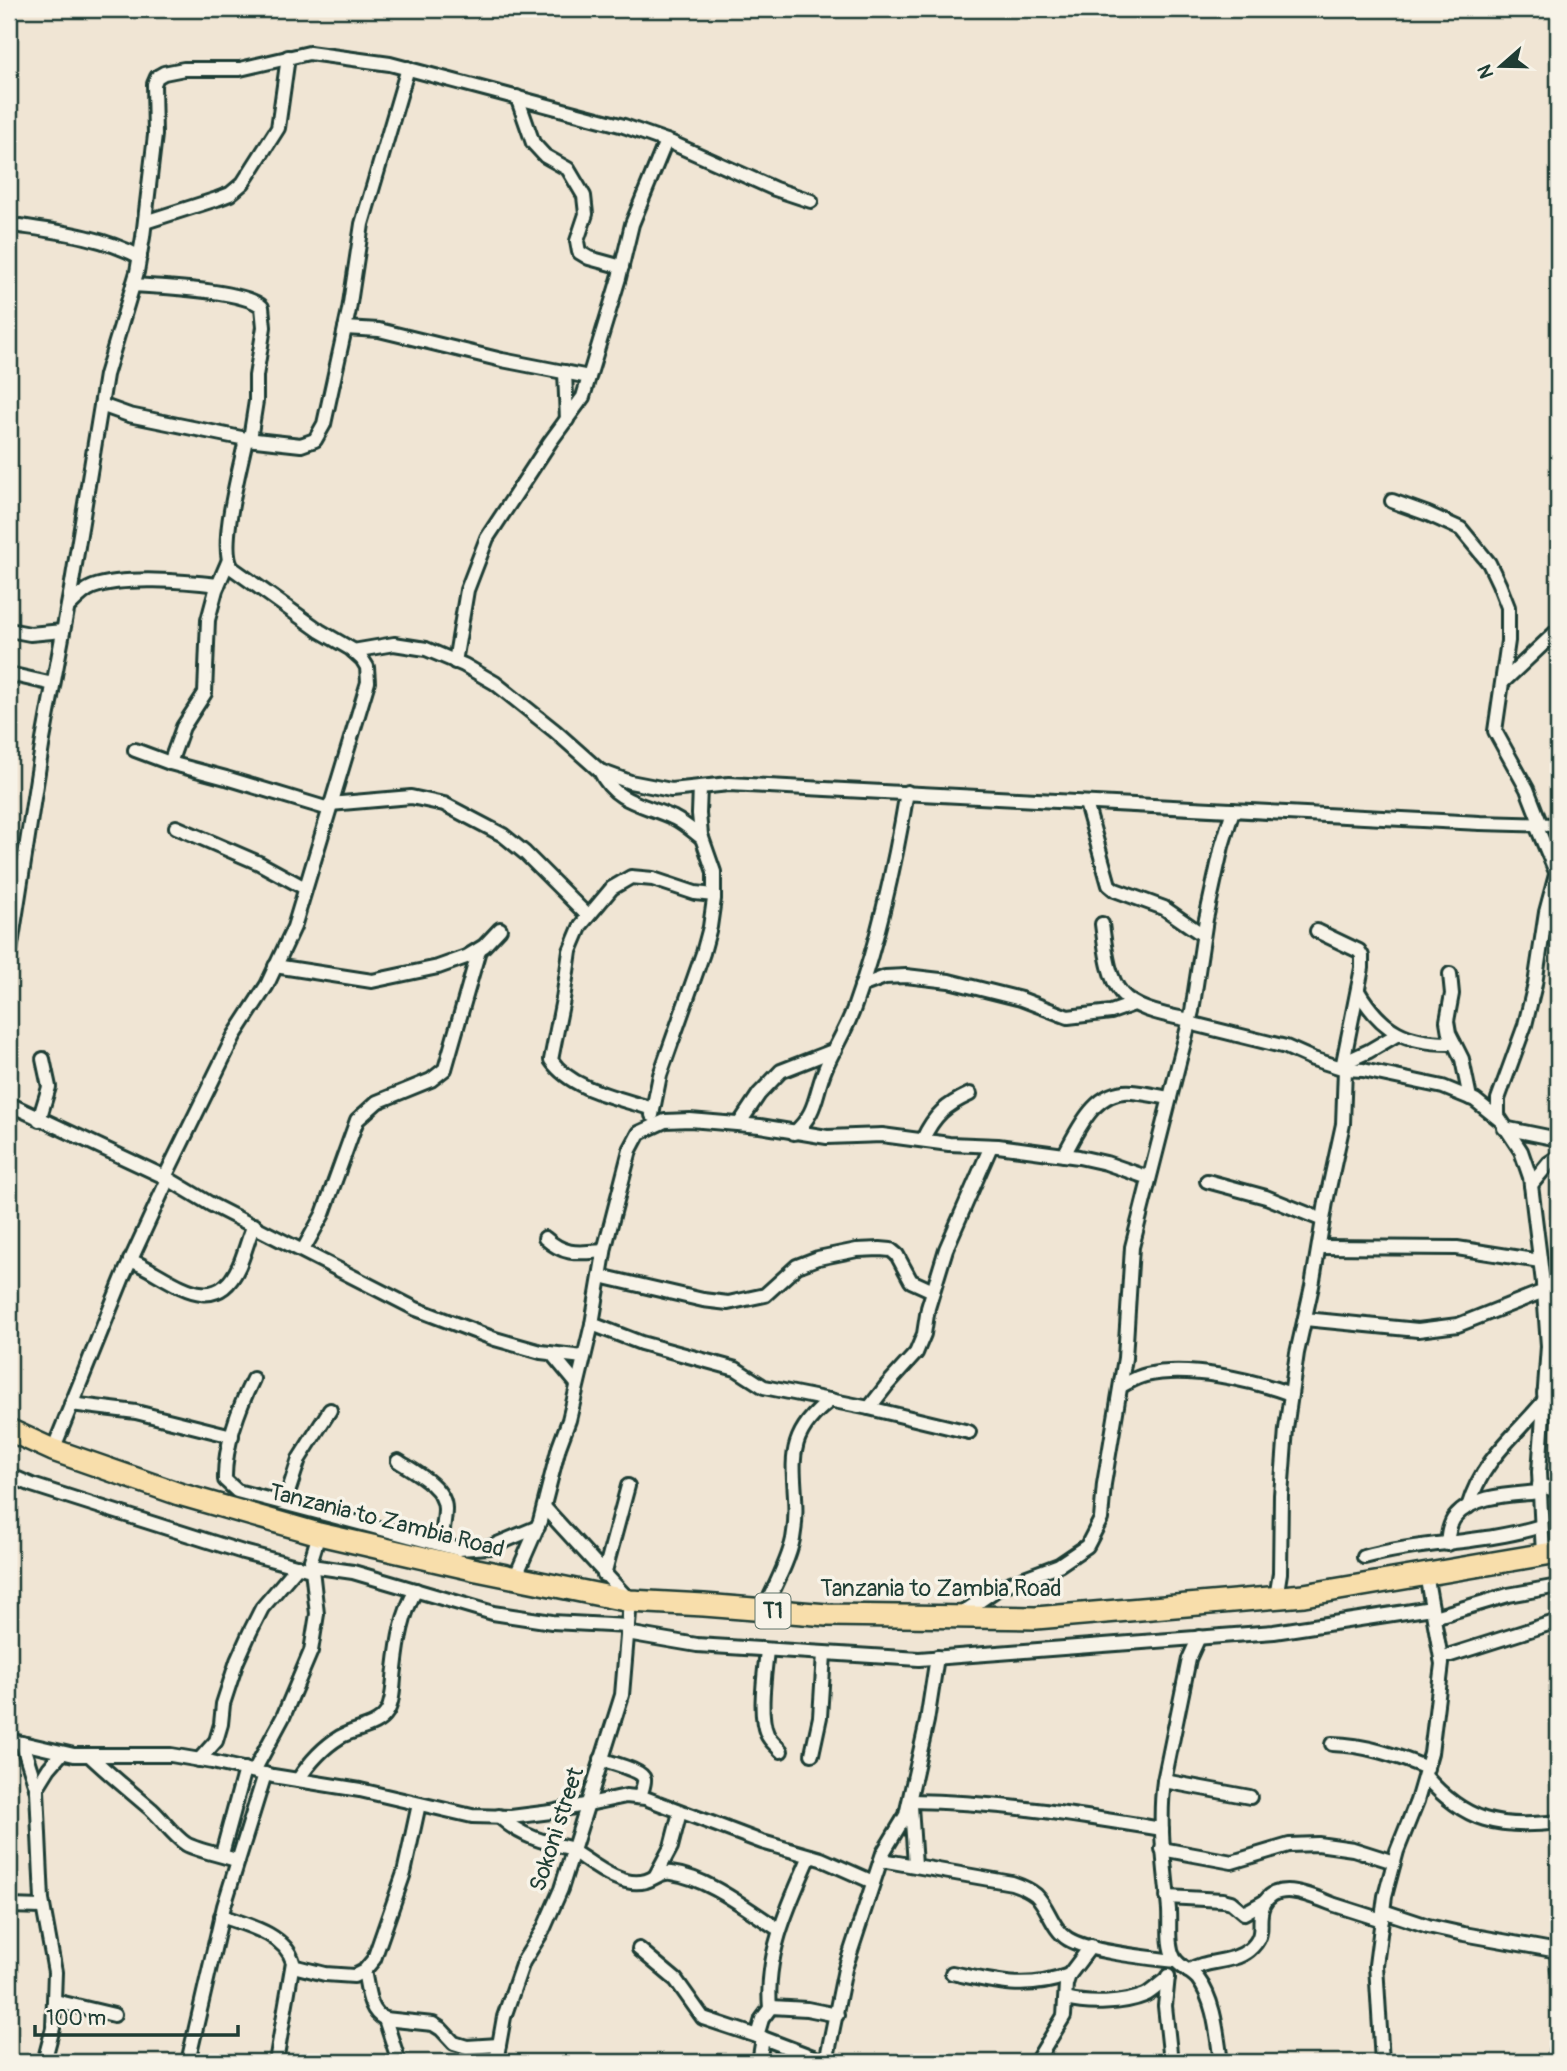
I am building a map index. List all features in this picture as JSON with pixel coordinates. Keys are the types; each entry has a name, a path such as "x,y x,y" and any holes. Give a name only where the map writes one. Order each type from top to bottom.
{"highway":[{"name":"Tanzania to Zambia Road","path":"9,1430 53,1450 179,1494 319,1534 630,1601 827,1615 955,1618 1076,1615 1276,1598 1550,1553"}],"street":[{"path":"9,958 106,375 140,257 155,135 154,85 157,77 163,73 184,69 240,69 309,53 390,64 624,126 666,141 775,189 811,201"},
{"path":"145,222 230,194 243,184 278,128 288,57"},
{"path":"101,405 129,415 248,439 301,445 309,444 321,433 345,328 362,223 408,68"},
{"path":"517,97 533,143 545,156 568,169 584,195 586,214 576,241 579,252 589,258 622,267"},
{"path":"456,662 467,590 487,538 506,506 583,397 632,224 666,141"},
{"path":"20,226 119,246 140,257"},
{"path":"53,1450 166,1178 234,1036 267,985 294,927 368,682 367,667 353,651 232,568 228,562 226,549 230,520 256,401 256,376 264,327 262,307 232,294 133,285"},
{"path":"345,328 379,330 589,377"},
{"path":"565,372 566,420"},
{"path":"1391,502 1428,514 1461,529 1489,564 1508,607 1508,641 1495,731 1527,789 1538,825 1557,869 1546,912 1533,994 1498,1099 1498,1116 1521,1151 1531,1185 1544,1288 1548,1346 1540,1488 1541,1526 1550,1553"},
{"path":"170,763 183,727 205,693 208,620 228,562"},
{"path":"67,607 92,587 123,582 193,582 218,585"},
{"path":"9,630 30,634 63,631"},
{"path":"1503,682 1558,630"},
{"path":"353,651 394,644 426,649 495,682 600,771 607,785 617,795 677,819 702,838"},
{"path":"9,674 53,684"},
{"path":"135,750 170,763 330,807 411,797 443,804 503,835 526,853 588,916"},
{"path":"600,771 631,782 671,790 729,784 1558,825"},
{"path":"649,1129 660,1076 704,953 710,927 714,872 702,838 700,787"},
{"path":"794,1133 812,1113 826,1067 855,1006 888,896 907,792"},
{"path":"1086,803 1109,885 1115,890 1164,908 1203,935"},
{"path":"955,1618 1000,1587 1059,1565 1087,1546 1101,1519 1125,1358 1132,1247 1189,1021 1203,935 1222,846 1233,810"},
{"path":"176,827 259,863 305,888"},
{"path":"653,1109 571,1080 559,1072 551,1060 570,951 581,925 588,916 612,888 631,877 653,879 695,893 714,895"},
{"path":"1102,924 1113,984 1120,994 1134,1004 1286,1047 1313,1059 1443,1087 1470,1098 1502,1124 1558,1139"},
{"path":"275,966 372,981 438,967 478,950 500,929"},
{"path":"1276,1598 1280,1573 1281,1495 1291,1394 1343,1124 1343,1067 1362,956 1347,945 1317,931"},
{"path":"303,1250 333,1190 357,1120 377,1102 430,1080 445,1069 478,950"},
{"path":"1450,974 1451,994 1447,1021 1462,1059 1470,1098"},
{"path":"861,986 885,977 906,976 949,981 1021,999 1068,1017 1111,1012 1134,1004"},
{"path":"1357,991 1369,1010 1405,1038 1454,1043"},
{"path":"1343,1067 1398,1034"},
{"path":"738,1124 759,1094 781,1071 835,1050"},
{"path":"39,1120 49,1087 43,1059"},
{"path":"1064,1155 1087,1116 1099,1102 1117,1094 1131,1092 1170,1098"},
{"path":"923,1139 936,1115 944,1107 970,1094"},
{"path":"9,1104 166,1178 212,1205 416,1308 495,1339 552,1354 583,1357"},
{"path":"515,1578 544,1507 592,1324 604,1251 630,1150 639,1133 665,1121 690,1119 827,1137 883,1135 1064,1155 1106,1163 1149,1178"},
{"path":"869,1408 916,1353 924,1334 946,1249 991,1146"},
{"path":"1531,1185 1549,1163 1558,1157"},
{"path":"1207,1181 1266,1197 1323,1220"},
{"path":"130,1260 146,1266 181,1288 209,1294 222,1290 239,1267 254,1225"},
{"path":"545,1238 563,1251 604,1251"},
{"path":"1319,1247 1457,1248 1540,1261"},
{"path":"600,1276 703,1300 728,1303 765,1295 797,1266 818,1258 857,1250 880,1249 891,1250 897,1255 911,1281 933,1291"},
{"path":"1305,1319 1418,1330 1458,1325 1544,1288 1558,1288"},
{"path":"592,1324 640,1343 736,1369 764,1387 969,1432"},
{"path":"552,1354 577,1384"},
{"path":"1121,1386 1146,1375 1182,1372 1264,1385 1291,1394"},
{"path":"253,1378 240,1404 225,1467 225,1480 230,1487 458,1549 490,1547 538,1527"},
{"path":"1468,1507 1473,1490 1496,1452 1544,1397 1558,1389"},
{"path":"764,1610 793,1540 793,1457 799,1434 805,1422 831,1400"},
{"path":"71,1404 136,1412 232,1436"},
{"path":"285,1502 299,1459 330,1410"},
{"path":"398,1461 433,1486 443,1498 445,1508 440,1544"},
{"path":"9,1475 101,1507 306,1567 353,1572 493,1613 627,1630 697,1645 919,1659 1274,1632 1433,1613 1558,1586"},
{"path":"604,1575 628,1486"},
{"path":"1447,1544 1455,1516 1468,1507 1490,1498 1540,1488 1558,1492"},
{"path":"544,1507 630,1601"},
{"path":"1364,1558 1406,1547 1512,1535 1541,1526"},
{"path":"199,1760 216,1741 230,1682 262,1608 306,1567 319,1534"},
{"path":"222,1854 255,1771 283,1717 311,1651 317,1614 306,1567"},
{"path":"1396,2062 1382,2060 1376,1965 1382,1915 1394,1862 1426,1772 1438,1706 1441,1657 1426,1574"},
{"path":"298,1780 310,1762 325,1748 340,1737 370,1725 388,1711 401,1626 409,1601 416,1590"},
{"name":"Sokoni street","path":"496,2062 504,2017 523,1962 543,1930 574,1850 622,1695 630,1601"},
{"path":"1441,1657 1521,1631 1556,1624"},
{"path":"1171,2062 1165,2006 1172,1960 1162,1849 1164,1781 1189,1659 1199,1637"},
{"path":"767,1650 763,1713 765,1731 770,1741 781,1751"},
{"path":"811,1754 820,1717 824,1654"},
{"path":"639,1948 676,1980 703,2018 826,2062 845,1969 873,1882 881,1860 906,1815 927,1721 937,1657"},
{"path":"1332,1744 1377,1750 1426,1772 1452,1804 1472,1814 1508,1825 1558,1822"},
{"path":"14,1745 89,1755 171,1755 360,1790 472,1816 551,1812 588,1802 626,1796 640,1797 762,1842 810,1856 873,1882"},
{"path":"14,1745 36,1789 42,1907 55,1972 53,2028 44,2062"},
{"path":"36,1789 62,1753"},
{"path":"89,1755 158,1816 183,1842 195,1849 222,1854 238,1861"},
{"path":"601,1759 637,1771 643,1776 640,1797"},
{"path":"188,2062 221,1916 238,1861 255,1771"},
{"path":"1164,1781 1250,1797"},
{"path":"910,1799 991,1803 1162,1829"},
{"path":"910,1799 915,1865"},
{"path":"293,1966 354,1976 364,1971 374,1959 404,1873 419,1804"},
{"path":"656,1875 671,1847 680,1812"},
{"path":"499,1816 522,1834 574,1850 618,1879 647,1881 663,1872 704,1882 780,1930"},
{"path":"1162,1849 1232,1862 1289,1845 1318,1844 1353,1849 1394,1862"},
{"path":"760,2062 760,2037 770,2008 768,1990 780,1930 810,1856"},
{"path":"881,1860 1012,1883 1038,1896 1057,1928 1068,1939 1125,1954 1172,1960 1196,1976 1205,1990 1221,2062"},
{"path":"1167,1897 1223,1900 1231,1902 1244,1913 1280,1892 1306,1893 1428,1926 1558,1951 1558,1971"},
{"path":"1188,1971 1195,1966 1227,1960 1247,1952 1260,1934 1260,1912 1264,1902"},
{"path":"9,1906 42,1907"},
{"path":"221,1916 273,1937 287,1947 291,1954 293,1966 276,2062"},
{"path":"1036,2062 1064,2016 1069,1975 1091,1946"},
{"path":"364,1971 372,2007 378,2016 385,2020 433,2024 454,2043 467,2047 499,2046"},
{"path":"952,1973 1020,1984 1047,1983 1069,1975"},
{"path":"1066,1999 1079,2002 1133,1998 1145,1994 1168,1978"},
{"path":"55,2001 114,2015"},
{"path":"770,2008 788,2007 837,2015"},
{"path":"385,2020 399,2062"},
{"path":"1554,2062 1558,2041"}]}
